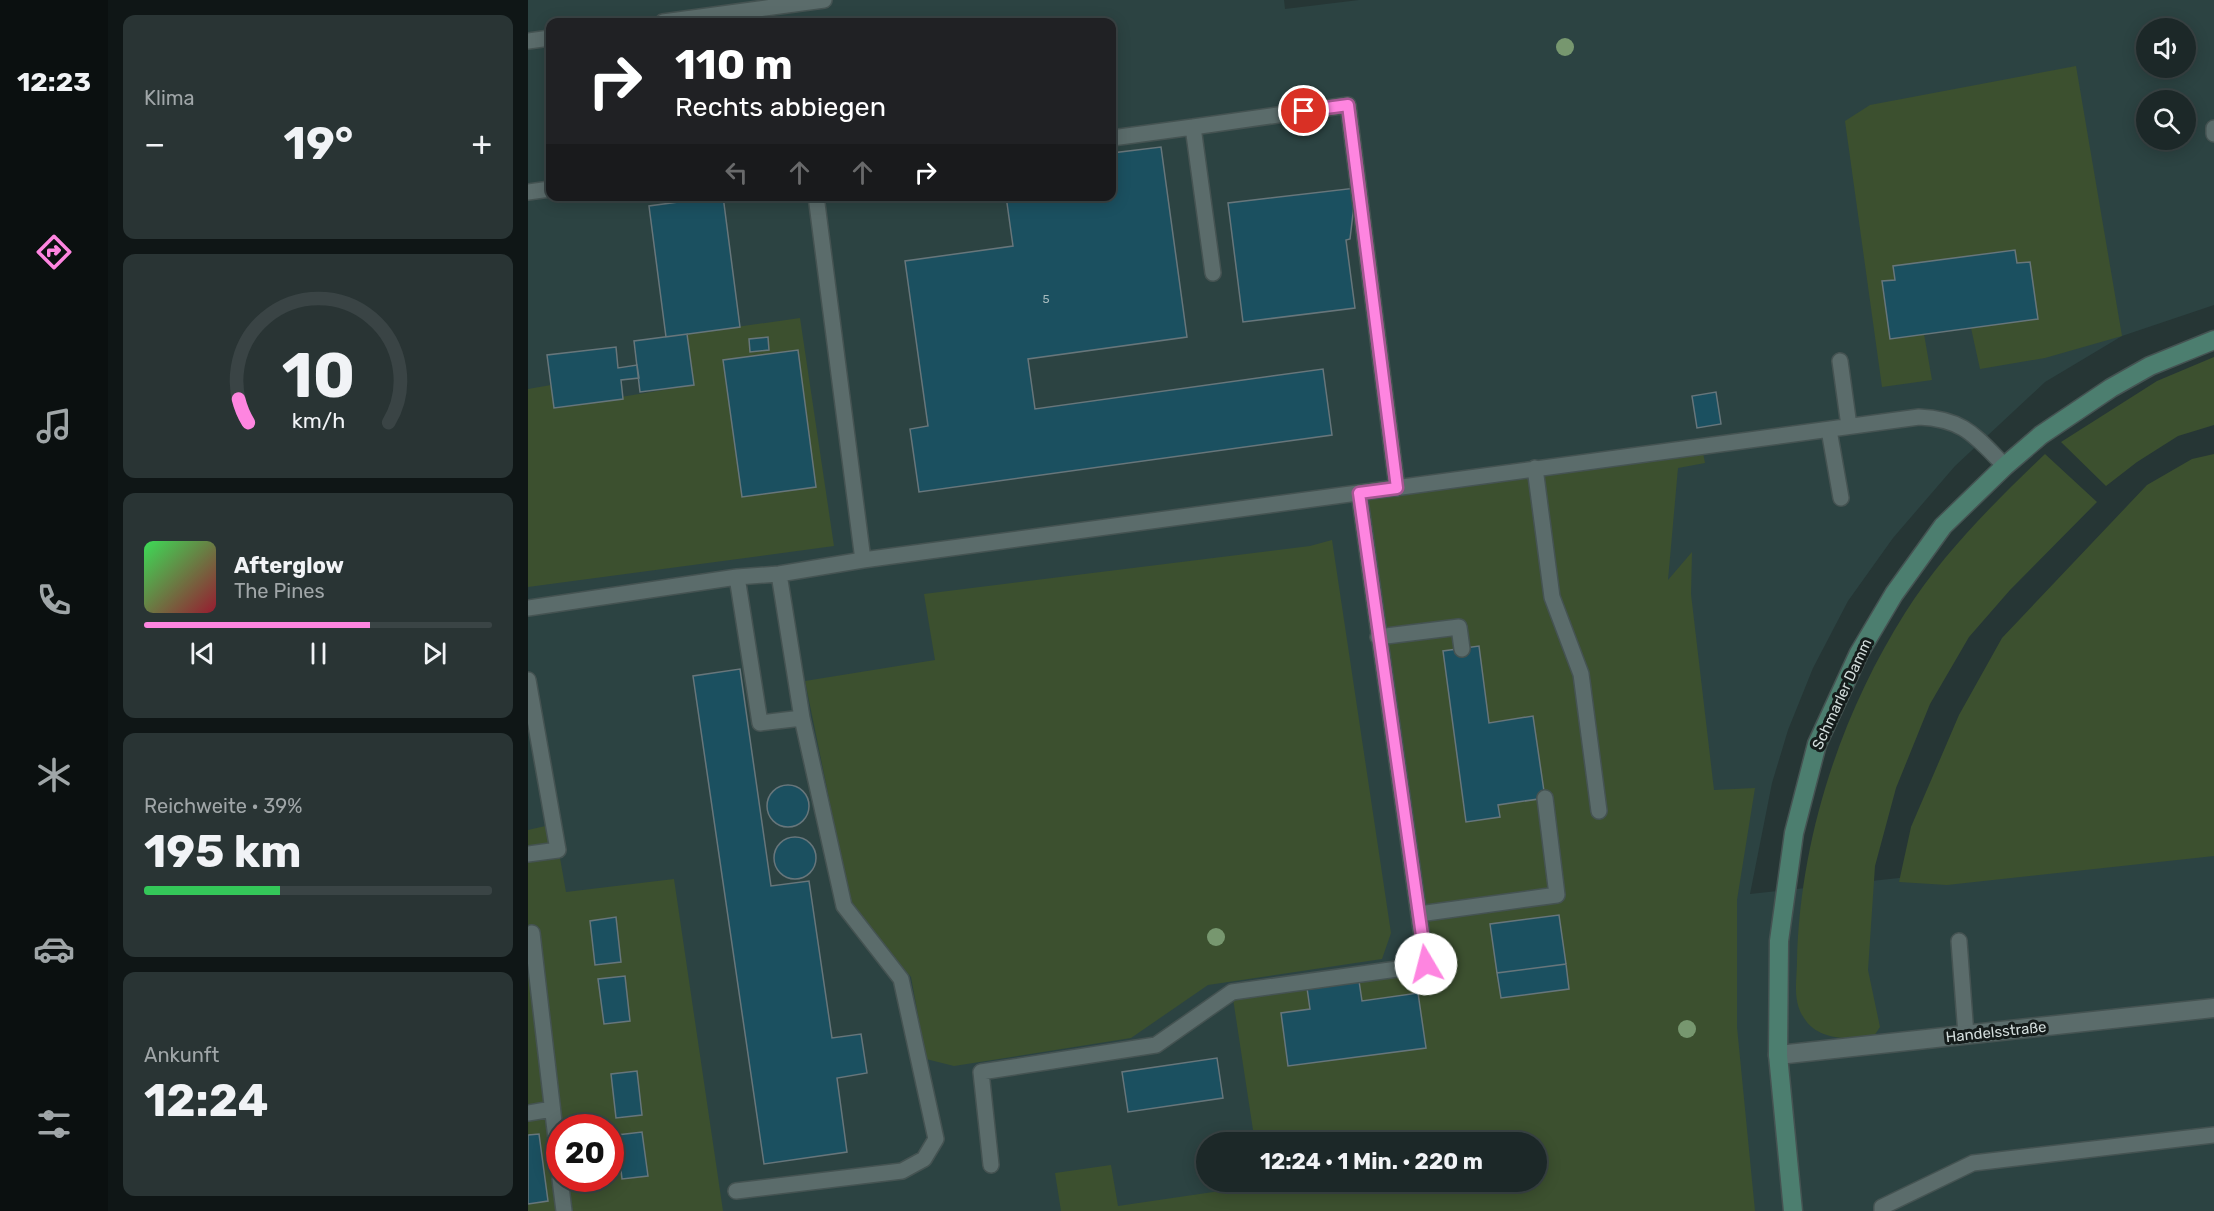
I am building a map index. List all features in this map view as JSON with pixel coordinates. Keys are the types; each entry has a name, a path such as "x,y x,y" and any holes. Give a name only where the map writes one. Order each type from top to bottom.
{"street":[{"name":"Schmarler Damm","path":"1793,1211 1778,1055 1779,941 1794,833 1817,744 1858,654 1894,594 1944,526 2005,466 2048,430 2110,388 2150,366 2214,340"},
{"name":"Handelsstraße","path":"1778,1055 2214,1008"}],"lane":[{"path":"692,18 824,0"},
{"path":"528,41 546,39"},
{"path":"1116,137 1348,105 1397,488"},
{"path":"1193,127 1213,273"},
{"path":"2214,128 2214,134"},
{"path":"528,192 546,190"},
{"path":"817,201 863,560"},
{"path":"1840,361 1849,426"},
{"path":"528,608 737,577 779,574 863,560 1919,417 1936,417 1959,424 1977,437 2005,466"},
{"path":"1829,430 1841,498"},
{"path":"1534,468 1552,597 1581,674 1599,811"},
{"path":"991,1165 981,1072 1156,1045 1232,992 1426,964 1359,493"},
{"path":"736,1191 902,1172 924,1159 936,1139 901,979 844,906 802,718 779,574"},
{"path":"737,577 760,723 802,718"},
{"path":"1378,637 1459,627 1462,648"},
{"path":"528,680 558,850 528,854"},
{"path":"1419,914 1557,895 1545,798"},
{"path":"532,933 553,1114"},
{"path":"1959,942 1966,1035"},
{"path":"528,1113 552,1109"},
{"path":"1882,1211 1882,1207 1973,1163 2214,1135"},
{"path":"562,1192 564,1211"}],"shaded area":[{"path":"528,0 1284,0 1285,9 1359,0 2214,0 2214,305 2122,336 2045,382 1955,466 1893,538 1848,601 1813,668 1788,730 1772,783 1750,894 2214,844 2214,1211 528,1211"}],"green space":[{"path":"2076,66 2122,336 2045,358 1980,369 1971,328 2038,318 2030,262 2017,263 2014,250 1893,266 1895,280 1883,281 1924,334 1932,380 1882,387 1845,121 1870,105"},
{"path":"800,318 834,546 528,587 528,389 551,385 555,408 693,385 687,334"},
{"path":"2214,357 2214,425 2178,436 2137,462 2106,486 2061,442 2157,381"},
{"path":"1702,447 1705,463 1678,468 1668,580 1692,552 1691,594 1714,790 1755,788 1737,900 1737,1027 1755,1211 1061,1211 1055,1173 1111,1165 1118,1206 1213,1192 1547,1192 1547,1132 1253,1132 1232,992 1426,964 1359,493"},
{"path":"2045,454 2097,502 2010,590 1969,637 1930,704 1896,788 1875,866 1868,970 1880,1027 1874,1036 1845,1038 1826,1035 1810,1026 1800,1011 1796,990 1797,961 1800,915 1815,824 1843,736 1882,653 1920,591 1970,529"},
{"path":"2214,454 2214,856 1947,885 1899,882 1911,827 1959,715 2002,638 2147,485 2192,459"},
{"path":"1332,540 1391,933 1382,959 1208,985 1131,1038 954,1066 926,1059 911,977 851,906 805,681 935,660 924,594 1310,546"},
{"path":"554,824 566,892 674,879 723,1211 528,1211 528,830"}],"building":[{"path":"1161,147 1187,337 1028,359 1035,409 1323,369 1332,435 919,492 910,429 928,426 905,261 1013,246 1007,201 1116,201 1116,153"},
{"path":"1356,188 1350,239 1346,240 1355,308 1243,322 1228,203"},
{"path":"686,201 724,201 740,327 666,337 649,206"},
{"path":"2015,250 2017,263 2030,262 2038,319 1890,339 1882,281 1895,280 1893,266"},
{"path":"687,334 694,385 640,392 634,341"},
{"path":"768,337 769,350 750,352 749,339"},
{"path":"616,347 618,368 637,365 639,378 621,380 623,399 554,408 547,355"},
{"path":"798,350 816,487 742,497 723,360"},
{"path":"1716,392 1721,424 1697,428 1692,396"},
{"path":"1479,646 1489,723 1533,716 1545,798 1498,805 1500,817 1466,822 1443,651"},
{"path":"740,669 771,886 809,881 832,1038 861,1034 867,1073 837,1078 847,1152 764,1164 693,676"},
{"path":"788,785 796,786 803,791 808,798 808,814 803,821 796,826 788,827 780,826 773,821 768,814 767,806 768,798 773,791 780,786"},
{"path":"795,837 803,838 810,843 815,850 815,866 810,873 803,878 795,879 787,878 780,873 775,866 774,858 775,850 780,843 787,838"},
{"path":"1559,915 1566,964 1497,973 1490,924"},
{"path":"616,917 621,962 595,965 590,921"},
{"path":"1566,964 1569,989 1501,998 1497,973"},
{"path":"625,976 630,1021 604,1024 598,979"},
{"path":"1359,981 1362,1001 1418,993 1426,1048 1288,1066 1281,1013 1310,1009 1307,988"},
{"path":"1217,1058 1223,1098 1128,1112 1122,1072"},
{"path":"637,1071 642,1115 624,1117 624,1114 616,1114 611,1074"},
{"path":"642,1132 648,1176 624,1179 624,1134"},
{"path":"539,1134 548,1201 528,1204 528,1135"}],"route":[{"path":"1304,111 1348,105 1397,488 1359,493 1426,964"}]}
